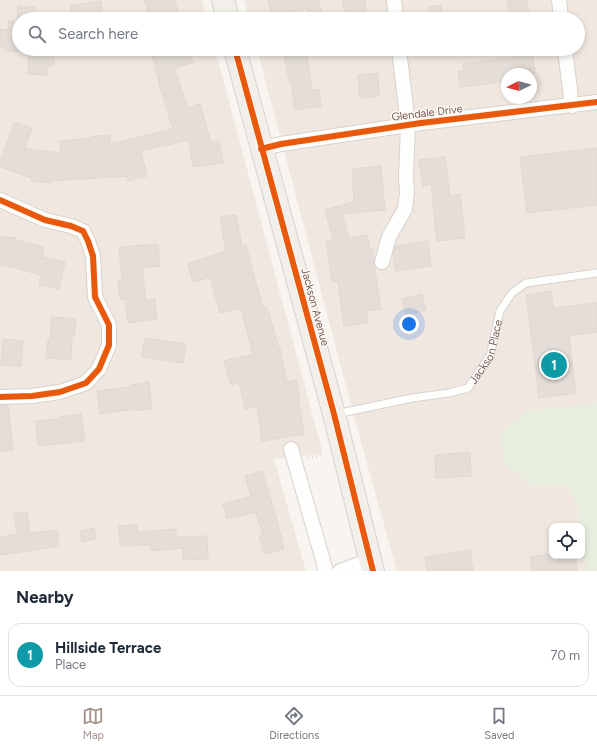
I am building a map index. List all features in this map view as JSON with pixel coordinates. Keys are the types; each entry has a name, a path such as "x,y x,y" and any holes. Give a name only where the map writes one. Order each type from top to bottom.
{"main road":[{"path":"223,0 226,12"},
{"name":"Jackson Avenue","path":"237,56 334,414 371,566"}],"street":[{"path":"394,0 395,12"},
{"path":"559,0 560,12"},
{"path":"382,262 389,237 405,208 407,192 406,176 408,125 400,56"},
{"path":"566,56 572,106"},
{"name":"Glendale Drive","path":"261,148 408,125 597,102"},
{"path":"0,200 45,220 72,226 83,231 88,240 93,256 95,297 109,325 109,345 99,369 86,384 60,392 32,396 0,397"},
{"path":"291,449 326,571"},
{"path":"340,571 371,566"}],"lane":[{"name":"Jackson Place","path":"334,414 412,398 449,393 468,388 490,356 500,311 512,293 526,283 597,273"}],"path":[{"path":"304,459 323,454"}],"shaded area":[{"path":"0,0 202,0 205,12 12,12 12,56 217,56 323,454 274,459 306,571 0,571"},
{"path":"244,0 597,0 597,571 397,571 359,435 259,56 585,56 585,12 247,12"}],"green space":[{"path":"597,403 597,571 586,571 585,559 585,523 581,523 578,505 566,486 531,485 504,463 501,432 509,424 519,420 529,410 581,406"}],"building":[{"path":"144,0 174,0 178,12 148,12"},
{"path":"268,0 319,0 321,12 307,12 307,8 290,12 271,12"},
{"path":"343,0 365,0 366,12 344,12"},
{"path":"507,0 527,0 528,12 509,12"},
{"path":"101,1 102,12 71,12 71,6"},
{"path":"441,5 442,12 429,12 428,7"},
{"path":"18,6 35,7 35,12 18,12"},
{"path":"8,21 12,21 12,52 5,51 5,47 0,47 0,29 8,30"},
{"path":"29,56 54,56 54,66 48,66 47,75 28,74"},
{"path":"152,56 191,56 193,63 174,68 188,108 200,104 211,142 219,141 223,163 193,167 189,140 141,151 147,176 128,181 127,176 52,181 52,183 31,181 31,178 0,167 14,122 32,128 25,149 61,153 60,141 110,135 110,144 173,129"},
{"path":"284,56 307,56 312,90 319,89 321,106 295,110 291,81 289,81"},
{"path":"515,56 533,56 534,68 501,68 501,82 460,87 458,72 464,71 463,64"},
{"path":"378,73 379,96 360,98 358,75"},
{"path":"597,148 597,205 527,213 520,157"},
{"path":"445,157 450,196 460,194 465,238 437,241 431,184 423,186 419,160"},
{"path":"381,166 385,210 342,214 349,238 367,235 370,249 372,249 381,309 366,311 368,323 344,326 338,281 332,282 326,241 333,240 325,210 354,202 352,169"},
{"path":"236,215 242,246 246,245 263,308 267,307 280,349 287,382 296,380 300,397 298,398 304,434 262,441 257,406 245,409 239,383 231,385 224,361 253,354 241,308 220,313 210,277 193,282 188,263 226,251 220,217"},
{"path":"0,236 16,238 16,240 44,247 42,257 65,262 59,289 39,285 41,275 18,268 0,265"},
{"path":"428,241 431,266 396,271 393,255 395,246"},
{"path":"158,244 160,266 142,268 146,300 155,299 157,319 128,323 125,299 120,299 118,280 122,280 119,247"},
{"path":"551,291 553,308 597,303 597,332 569,336 576,393 539,398 526,295"},
{"path":"422,294 426,310 406,315 402,299"},
{"path":"52,317 76,319 74,336 72,335 71,360 46,358 48,340 50,340"},
{"path":"145,338 186,344 183,363 142,357"},
{"path":"3,339 23,341 21,366 1,365"},
{"path":"149,382 152,408 100,414 97,391 131,387 131,385"},
{"path":"0,405 8,405 13,450 0,451"},
{"path":"81,414 85,441 38,446 36,421 60,419 60,417"},
{"path":"470,452 471,476 436,478 435,455"},
{"path":"262,471 284,549 264,554 259,536 263,535 256,512 227,519 223,504 251,496 245,476"},
{"path":"27,512 30,533 57,530 59,546 0,555 0,537 17,534 14,514"},
{"path":"137,525 138,532 176,529 176,537 207,536 208,559 183,560 183,548 151,551 151,545 120,546 119,526"},
{"path":"94,528 96,539 82,542 80,531"},
{"path":"470,550 473,571 427,571 425,557"},
{"path":"549,554 549,559 575,559 577,571 532,571 530,557"}],"cycle path":[{"path":"237,56 334,414 373,571"},
{"path":"261,149 281,144 421,123 597,102"},
{"path":"0,200 45,220 71,226 83,231 93,256 95,297 109,325 109,345 99,369 86,383 60,392 32,396 0,397"}],"place":[{"name":"Hillside Terrace","path":"554,365"}]}
